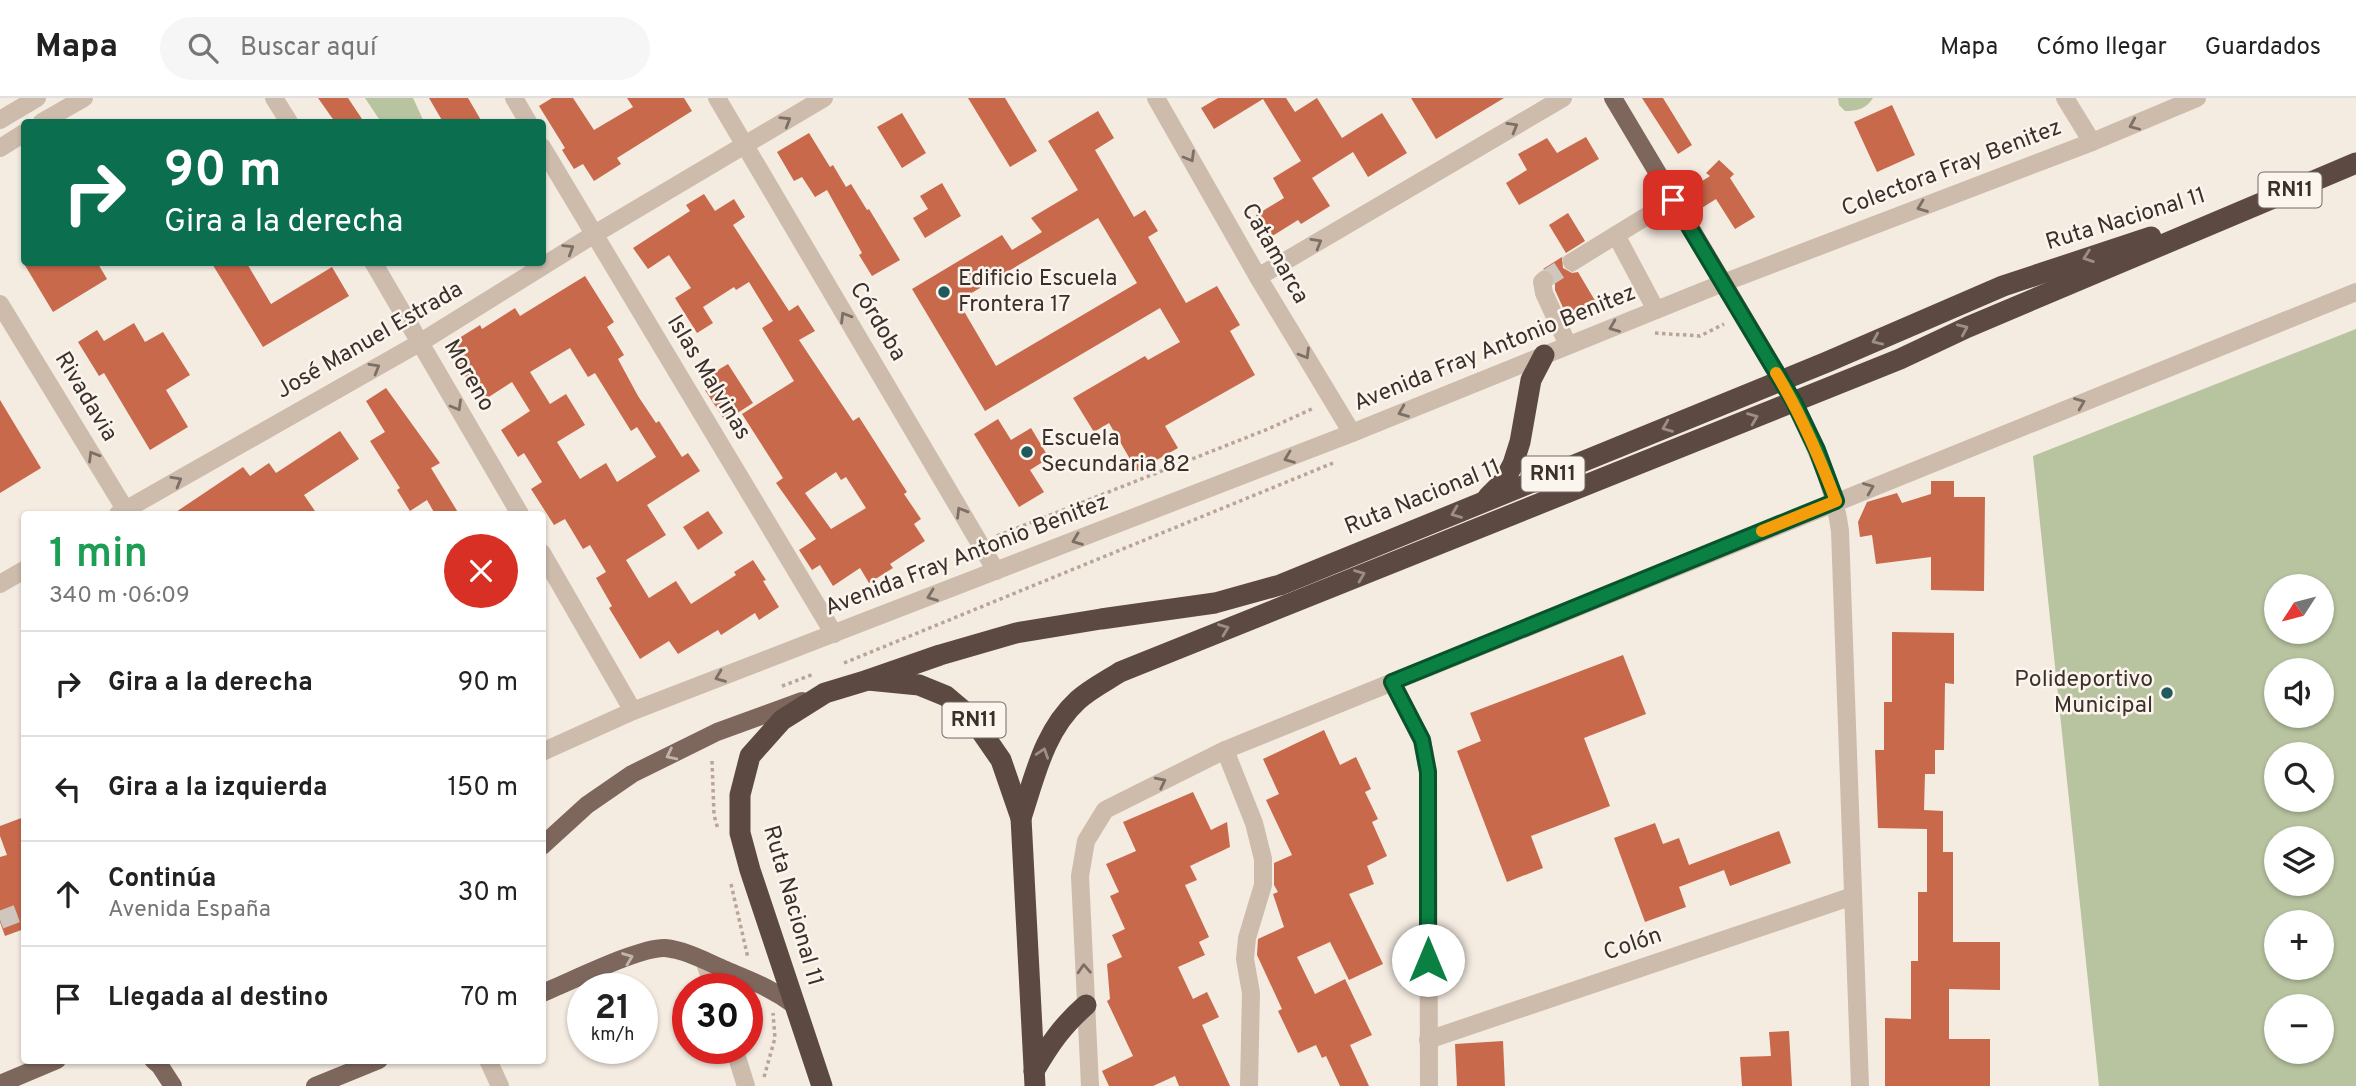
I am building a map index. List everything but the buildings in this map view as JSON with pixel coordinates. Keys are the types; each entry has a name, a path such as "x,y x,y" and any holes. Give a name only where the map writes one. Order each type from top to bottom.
{"highway":[{"name":"RN11","path":"2224,218 2356,163"},
{"name":"Ruta Nacional 11","path":"868,680 1016,633 1215,603 1279,585 1781,381 2003,286 2144,239 2224,218"},
{"name":"Ruta Nacional 11","path":"1021,818 1047,740 1062,717 1080,698 1120,672 1900,359 1968,327 2070,286 2224,218"},
{"path":"1483,502 1504,481 1513,464 1520,442 1531,380 1544,355"},
{"name":"Ruta Nacional 11","path":"822,1086 740,833 740,795 750,756 782,720 822,682 868,680 919,685 946,696 972,718 1001,760 1021,818 1035,1079"},
{"path":"1035,1079 1055,1036 1066,1022 1086,1005"}],"main road":[{"path":"1613,98 1794,402"},
{"path":"546,842 587,805 632,774 822,682"},
{"path":"546,991 652,949 666,948 735,973"},
{"path":"763,985 794,1005"},
{"path":"0,1084 48,1064"},
{"path":"158,1064 173,1086"},
{"path":"316,1086 369,1064"}],"street":[{"path":"0,120 37,98"},
{"path":"47,119 84,98"},
{"path":"274,98 287,119"},
{"path":"514,98 526,119"},
{"name":"Córdoba","path":"717,98 996,571"},
{"name":"José Manuel Estrada","path":"546,264 824,98"},
{"name":"Catamarca","path":"1156,98 1258,278 1352,433"},
{"path":"1258,278 1563,98"},
{"path":"2065,98 2092,142"},
{"name":"Colectora Fray Benitez","path":"1723,283 2092,142 2197,98"},
{"path":"0,148 21,135"},
{"name":"Islas Malvinas","path":"546,154 834,634"},
{"path":"1572,262 1673,200"},
{"path":"1616,235 1656,310"},
{"name":"Moreno","path":"375,266 518,511"},
{"name":"José Manuel Estrada","path":"127,511 421,342 543,266"},
{"path":"1544,280 1544,293 1568,345"},
{"name":"Avenida Fray Antonio Benitez","path":"546,750 633,711 1352,433 1723,283"},
{"path":"1090,1086 1080,876 1086,841 1105,810 1225,750 2356,292"},
{"name":"Rivadavia","path":"0,304 123,511"},
{"path":"1794,402 1817,450 1836,501 1840,531 1860,1086"},
{"path":"546,566 633,711"},
{"path":"0,584 21,572"},
{"path":"1392,682 1422,740 1428,772 1429,1086"},
{"path":"1225,750 1254,823 1263,859 1263,885 1247,938 1245,959 1251,993 1249,1086"},
{"name":"Colón","path":"1428,1040 1853,895"},
{"path":"704,960 708,973"},
{"path":"490,1064 500,1086"},
{"path":"739,1064 746,1086"}],"path":[{"path":"1648,335 1657,333 1700,336 1742,315"},
{"path":"979,543 1268,429 1332,399"},
{"path":"844,663 1343,459"},
{"path":"774,689 822,682"},
{"path":"712,761 714,815 720,839"},
{"path":"729,876 753,973"},
{"path":"765,1085 763,1075 775,1038 773,1011"}],"green space":[{"path":"365,98 413,98 423,119 379,119"},
{"path":"1838,98 1873,98 1861,109 1845,111 1839,105"},
{"name":"Polideportivo Municipal","path":"2356,329 2356,1086 2099,1086 2033,456"}],"tunnel":[{"path":"1544,280 1572,262"},
{"path":"0,920 21,912"}],"slow traffic":[{"path":"1762,531 1836,501 1817,450 1794,402 1776,373"}],"place":[{"name":"Edificio Escuela Frontera 17","path":"944,292"},
{"name":"Escuela Secundaria 82","path":"1027,452"},
{"name":"Polideportivo Municipal","path":"2167,693"}],"route":[{"path":"1428,960 1428,772 1422,740 1392,682 1836,501 1817,450 1794,402 1673,200"}]}
